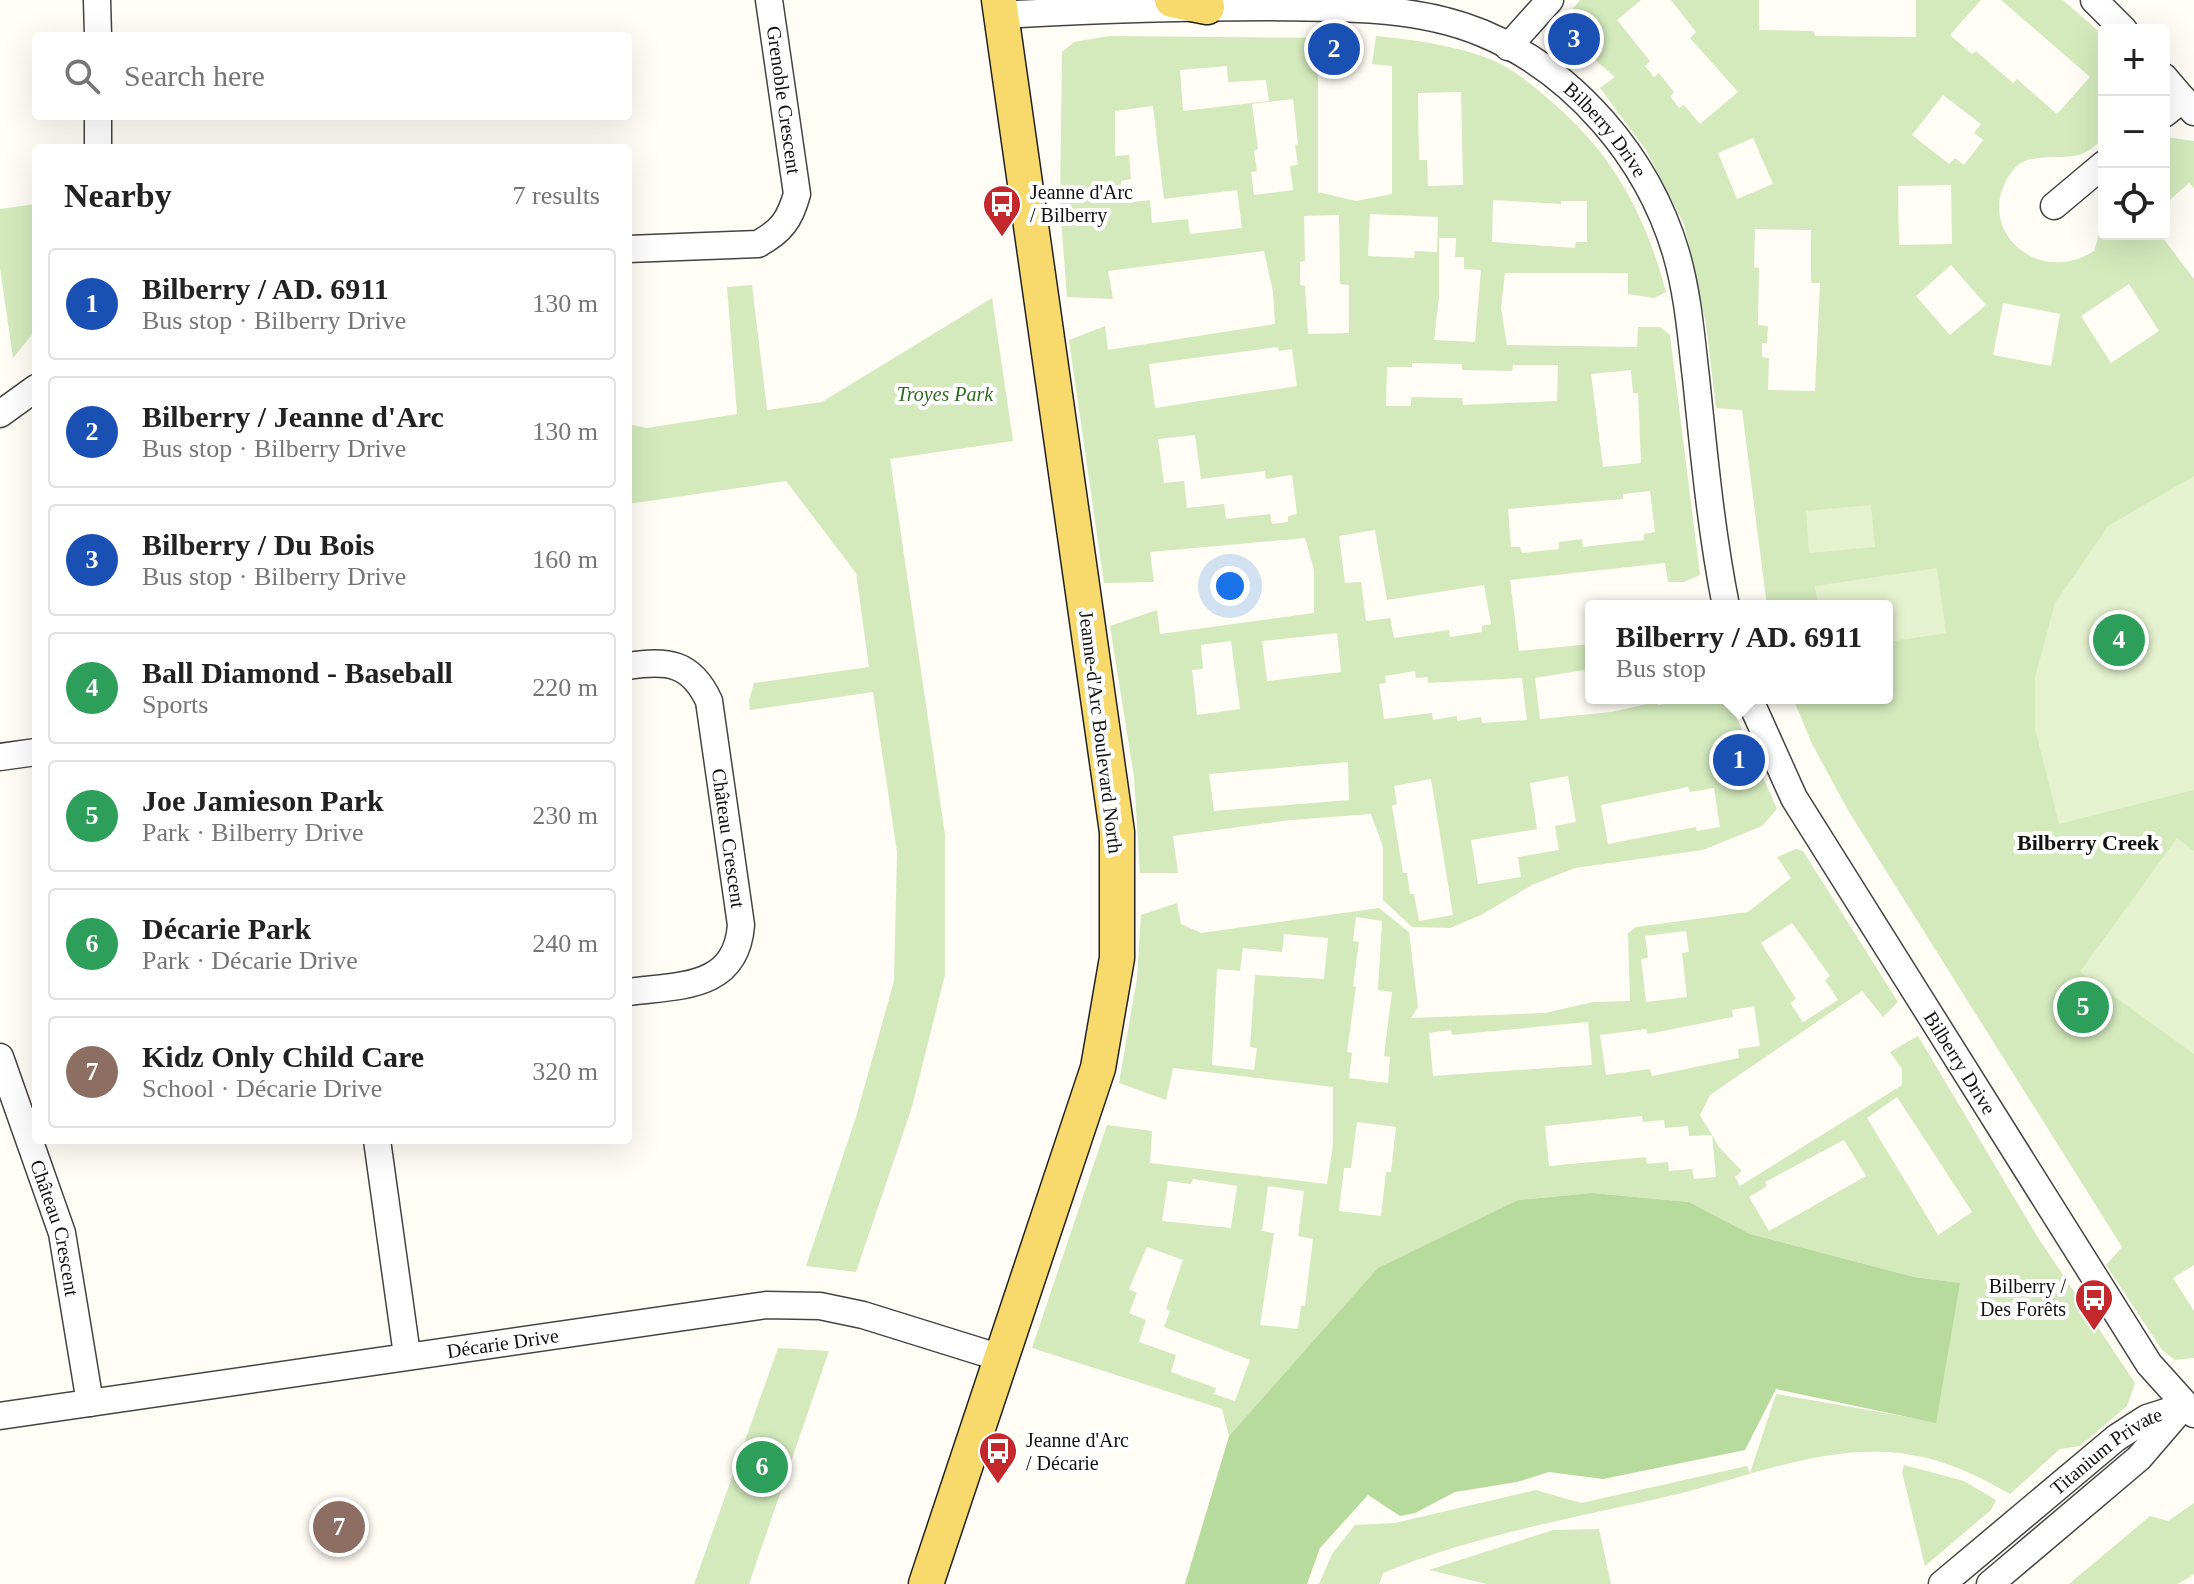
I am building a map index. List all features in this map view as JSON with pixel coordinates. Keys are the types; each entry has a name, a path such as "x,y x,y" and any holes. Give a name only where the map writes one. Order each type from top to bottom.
{"main road":[{"path":"1172,0 1207,7"},
{"name":"Jeanne-d'Arc Boulevard North","path":"926,1584 1098,1068 1117,958 1117,832 1000,7"}],"street":[{"path":"97,0 98,32"},
{"name":"Grenoble Crescent","path":"632,249 758,244 777,234 790,217 797,194 769,0"},
{"path":"1508,47 1550,0"},
{"path":"2094,0 2118,24"},
{"name":"Bilberry Drive","path":"1000,7 1349,8 1393,12 1481,33 1552,76 1598,117 1636,164 1664,221 1684,283 1715,549 1725,600"},
{"path":"2170,89 2180,108"},
{"path":"98,120 98,144"},
{"path":"2054,206 2099,168"},
{"path":"0,414 32,391"},
{"name":"Château Crescent","path":"632,666 669,664 691,672 709,701 741,925 739,946 728,965 712,978 632,991"},
{"name":"Bilberry Drive","path":"1752,704 1794,798 2149,1364 2191,1406"},
{"path":"0,757 32,753"},
{"name":"Château Crescent","path":"0,1057 62,1233 90,1403"},
{"path":"378,1144 407,1355"},
{"name":"Décarie Drive","path":"0,1416 766,1305 820,1306 863,1315 1001,1358"},
{"name":"Titanium Private","path":"1942,1584 2116,1438 2147,1418 2191,1406"},
{"name":"Titanium Private","path":"1990,1584 2139,1458 2191,1406"}],"green space":[{"path":"1580,0 1641,0 1617,20 1650,61 1645,66 1654,77 1659,73 1674,92 1670,96 1679,108 1684,105 1700,124 1738,92 1690,38 1696,32 1671,0 1759,0 1759,30 1814,31 1815,36 1916,37 1916,0 1981,0 1950,35 1972,54 1976,51 2013,83 2017,79 2057,114 2090,77 2001,0 2063,0 2098,31 2098,143 2084,153 2021,163 2002,190 1999,210 2004,229 2015,245 2031,256 2050,262 2072,261 2094,251 2098,238 2165,240 2194,279 2194,1265 2173,1278 2194,1311 2194,1358 2175,1360 2162,1350 2106,1265 2122,1247 1849,812 1812,744 1795,704 1893,704 1893,600 1766,600 1742,410 1716,408 1706,324 1684,224 1646,150 1600,88 1615,77 1557,28","holes":["1943,95 1981,124 1974,133 1983,140 1964,165 1955,158 1949,164 1912,135","1753,138 1773,184 1737,199 1718,153","1951,185 1952,244 1899,245 1898,186","1755,229 1811,230 1811,283 1820,283 1815,391 1768,390 1769,358 1762,357 1762,343 1767,343 1768,326 1758,325 1759,268 1754,267","1951,265 1986,305 1950,335 1916,296","2129,284 2159,331 2111,363 2081,316","2003,303 2060,314 2051,366 1993,355"]},
{"path":"1109,36 1337,38 1340,61 1318,60 1318,192 1356,201 1392,194 1392,66 1372,64 1376,36 1448,47 1497,62 1540,92 1589,139 1607,161 1636,209 1666,292 1654,298 1628,294 1628,273 1505,273 1501,308 1507,345 1637,347 1638,327 1660,327 1670,335 1700,575 1684,582 1668,582 1665,563 1510,580 1519,651 1585,645 1585,670 1535,678 1540,719 1611,712 1647,704 1731,704 1777,809 1762,826 1703,850 1575,868 1532,885 1481,915 1450,928 1412,927 1383,900 1383,847 1371,814 1291,820 1173,836 1178,873 1140,873 1134,777 1110,626 1157,610 1160,634 1314,613 1314,570 1305,538 1150,552 1154,582 1104,583 1069,340 1105,326 1108,350 1275,324 1273,292 1264,251 1108,271 1113,299 1067,297 1060,205 1062,52 1074,42","holes":["1227,66 1228,82 1266,80 1269,101 1183,111 1180,70","1461,92 1463,185 1428,186 1427,160 1419,160 1418,93","1293,99 1298,144 1295,145 1298,165 1290,166 1293,190 1254,195 1251,172 1257,171 1254,151 1258,149 1252,104","1153,106 1164,199 1237,190 1242,228 1190,234 1188,219 1152,223 1150,200 1123,203 1121,181 1131,179 1129,155 1115,156 1115,111","1493,200 1561,204 1561,201 1587,201 1587,242 1576,242 1575,248 1492,242","1370,214 1438,217 1437,252 1415,251 1414,258 1368,256","1339,215 1340,284 1349,285 1349,333 1308,334 1305,286 1300,285 1300,262 1305,261 1304,216","1439,238 1456,238 1455,257 1464,257 1464,269 1481,270 1475,342 1434,340 1439,297","1278,347 1279,351 1292,349 1297,386 1155,408 1149,364","1412,363 1462,364 1462,370 1512,371 1513,365 1558,365 1557,401 1463,405 1462,398 1411,397 1411,406 1386,406 1387,367 1412,367","1631,370 1633,393 1638,393 1641,463 1603,467 1591,374","1195,435 1201,479 1265,471 1266,479 1292,475 1297,514 1288,516 1288,522 1272,524 1270,514 1226,519 1224,504 1187,508 1184,481 1164,483 1158,439","1650,491 1655,532 1644,534 1644,540 1583,547 1582,539 1559,542 1559,549 1522,553 1520,547 1511,547 1508,509 1623,499 1623,494","1375,530 1387,600 1484,585 1491,624 1482,626 1482,632 1450,637 1449,630 1394,638 1390,618 1366,621 1361,582 1345,583 1339,536","1337,633 1341,672 1267,681 1262,641","1231,641 1240,709 1197,715 1192,670 1203,669 1201,645","1415,671 1416,678 1428,677 1428,683 1522,678 1527,720 1482,723 1481,717 1457,721 1457,716 1433,720 1432,713 1384,719 1379,684 1386,683 1385,676","1348,762 1349,800 1214,811 1209,774","1568,776 1576,822 1555,826 1559,850 1518,857 1521,877 1478,884 1471,840 1537,829 1530,783","1431,779 1453,915 1419,921 1414,894 1410,894 1407,873 1403,873 1392,806 1397,804 1394,786","1688,787 1690,792 1714,788 1720,827 1697,831 1696,827 1608,844 1601,805"]},
{"path":"2170,138 2194,141 2194,188 2189,183 2170,200"},
{"path":"32,205 32,335 13,358 0,268 0,209"},
{"name":"Troyes Park","path":"752,285 767,410 822,402 992,298 1013,441 890,459 945,835 945,975 912,1107 856,1272 806,1266 856,1117 894,981 897,852 873,692 750,710 749,700 754,683 869,667 856,573 786,481 632,503 632,425 647,428 737,414 727,287"},
{"path":"2194,476 2194,790 2059,824 2035,729 2035,677 2055,603 2108,526"},
{"path":"1871,505 1875,547 1809,553 1806,511"},
{"path":"1937,568 1946,633 1893,641 1893,600 1817,600 1815,586"},
{"path":"2177,838 2194,851 2194,1054 2080,972"},
{"path":"1796,849 1803,851 1898,1002 1883,1017 1862,991 1710,1095 1700,1115 1712,1135 1719,1147 1742,1171 1735,1177 1740,1186 1902,1085 1902,1069 1890,1052 1918,1036 2037,1236 2135,1383 2127,1406 2080,1446 2060,1449 2010,1494 1965,1471 1919,1456 1885,1452 1834,1454 1456,1547 1383,1573 1379,1584 1319,1584 1332,1554 1355,1525 1395,1523 1536,1490 1581,1503 1747,1466 1750,1473 1776,1394 1925,1420 1959,1283 1914,1277 1750,1234 1689,1202 1592,1193 1518,1200 1379,1268 1229,1436 1222,1409 1032,1348 1107,1125 1152,1131 1150,1163 1327,1184 1333,1146 1333,1087 1173,1068 1166,1100 1119,1083 1137,978 1141,915 1177,903 1181,924 1201,933 1379,908 1409,932 1418,1007 1411,1018 1545,1013 1593,1002 1630,1001 1628,933 1636,927 1748,912 1791,878 1777,857","holes":["1356,917 1382,921 1378,990 1392,992 1384,1056 1390,1057 1388,1083 1349,1078 1352,1053 1347,1052 1359,942 1353,941","1792,923 1830,976 1825,980 1838,1000 1803,1022 1790,1003 1796,999 1761,943","1686,931 1689,952 1682,953 1687,997 1646,1002 1641,959 1648,958 1645,936","1284,934 1328,938 1324,979 1255,975 1250,1047 1257,1048 1254,1070 1212,1065 1217,969 1240,971 1243,948 1282,952","1754,1006 1760,1046 1738,1049 1739,1058 1652,1076 1650,1069 1606,1075 1600,1035 1646,1029 1648,1034 1733,1017 1732,1010","1588,1022 1592,1065 1433,1076 1429,1033 1451,1030 1452,1035","1897,1097 1972,1212 1938,1235 1867,1118","1642,1116 1643,1122 1664,1120 1665,1128 1688,1126 1689,1136 1712,1135 1716,1177 1694,1179 1692,1169 1669,1171 1668,1162 1647,1164 1646,1157 1549,1166 1545,1126","1357,1122 1396,1127 1391,1172 1386,1172 1381,1216 1339,1211 1344,1168 1351,1168","1844,1140 1866,1176 1769,1231 1749,1197 1767,1186 1765,1182","1193,1179 1237,1186 1231,1228 1162,1221 1168,1181 1191,1184","1268,1186 1304,1191 1298,1236 1313,1239 1305,1306 1301,1306 1298,1329 1260,1325 1274,1233 1262,1231","1147,1247 1183,1260 1166,1309 1170,1311 1164,1327 1250,1360 1235,1401 1214,1394 1216,1388 1171,1372 1176,1355 1139,1342 1146,1320 1129,1313 1137,1293 1129,1289"]},
{"path":"1592,1193 1689,1202 1750,1234 1914,1277 1960,1283 1936,1423 1776,1389 1745,1450 1603,1479 1549,1472 1517,1482 1455,1492 1415,1513 1400,1516 1368,1495 1320,1548 1307,1584 1185,1584 1229,1436 1378,1268 1518,1200"},
{"path":"778,1348 829,1351 749,1584 694,1584"},
{"path":"1904,1465 1964,1481 1996,1500 1991,1510 1925,1566 1902,1472"},
{"path":"2194,1503 2194,1574 2178,1584 2069,1584 2150,1516 2168,1521"},
{"path":"1599,1529 1611,1584 1487,1584 1429,1570 1553,1530"}],"place":[{"name":"Bilberry / Du Bois","path":"1574,39"},
{"name":"Bilberry / Jeanne d'Arc","path":"1334,49"},
{"name":"Jeanne d'Arc / Bilberry","path":"1002,238"},
{"name":"Ball Diamond - Baseball","path":"2119,640"},
{"name":"Bilberry / AD. 6911","path":"1739,760"},
{"name":"Joe Jamieson Park","path":"2083,1007"},
{"name":"Bilberry / Des Forêts","path":"2094,1332"},
{"name":"Décarie Park","path":"762,1467"},
{"name":"Jeanne d'Arc / Décarie","path":"998,1485"},
{"name":"Kidz Only Child Care","path":"339,1527"}],"district":[{"name":"Bilberry Creek","path":"2088,842"}]}
